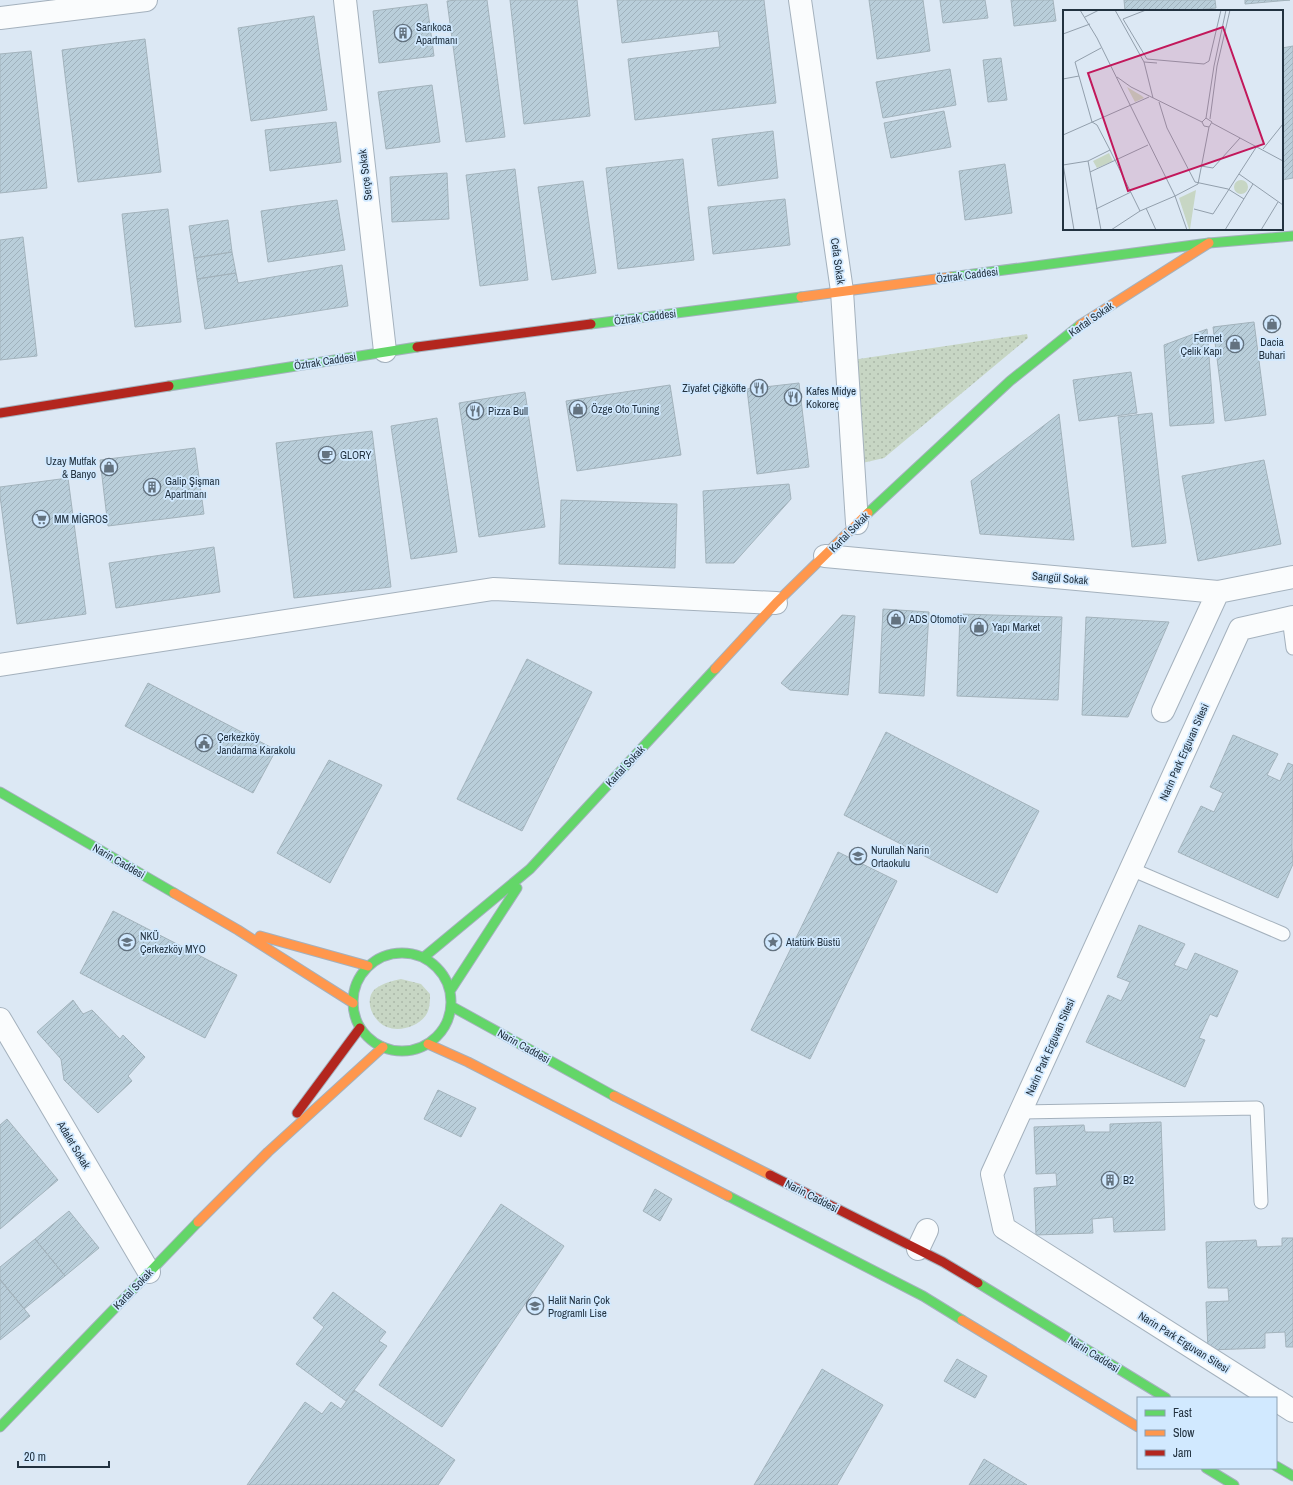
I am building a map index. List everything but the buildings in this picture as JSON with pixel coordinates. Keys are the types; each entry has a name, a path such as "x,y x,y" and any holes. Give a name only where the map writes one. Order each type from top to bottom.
{"main road":[{"name":"Öztrak Caddesi","path":"0,413 385,351 1209,243 1293,236"},
{"name":"Kartal Sokak","path":"530,869 776,603 826,556 857,523 1010,381 1087,320 1209,243"},
{"name":"Narin Caddesi","path":"0,792 238,930"},
{"path":"424,958 530,869"},
{"path":"450,991 530,869"},
{"path":"238,930 368,966"},
{"path":"238,930 353,1003"},
{"path":"394,953 410,953 424,958 436,966 445,977 450,991 451,1006 448,1020 440,1034 428,1044 414,1050 398,1051 383,1047 370,1040 360,1028 355,1016 353,1003 354,990 359,978 368,966 380,958 394,953"},
{"name":"Narin Caddesi","path":"451,1006 624,1102 943,1262 1164,1397"},
{"path":"268,1152 360,1028"},
{"path":"428,1044 468,1062 924,1296 1137,1425"},
{"path":"268,1152 383,1047"},
{"name":"Kartal Sokak","path":"3,1419 268,1152"},
{"path":"1277,1467 1293,1476"},
{"path":"1208,1469 1234,1485"}],"street":[{"path":"0,18 146,0"},
{"name":"Serçe Sokak","path":"345,0 385,351"},
{"name":"Cefa Sokak","path":"800,0 842,291 857,523"},
{"name":"Sarıgül Sokak","path":"826,556 1218,592 1293,577"},
{"path":"0,665 493,589 776,603"},
{"path":"1163,712 1218,592"},
{"name":"Narin Park Erguvan Sitesi","path":"1270,1397 1004,1228 992,1174 1240,629 1291,618"},
{"name":"Adalet Sokak","path":"0,1019 149,1272"},
{"path":"918,1249 928,1230"},
{"path":"1277,1401 1293,1411"}],"lane":[{"path":"1291,618 1293,648"},
{"path":"1131,869 1283,934"},
{"path":"1020,1112 1257,1108 1261,1202"}],"green space":[{"path":"1027,334 1028,338 884,458 858,464 852,360"},
{"path":"401,979 421,984 430,994 430,1002 427,1013 423,1019 418,1023 403,1029 397,1029 387,1027 374,1016 371,1010 370,999 371,994 378,987 388,982"}],"traffic: fast":[{"path":"951,277 1209,243 1293,236"},
{"path":"591,324 801,297"},
{"path":"868,513 1010,381 1080,325"},
{"path":"169,386 417,347"},
{"path":"424,957 530,869 715,669"},
{"path":"0,792 174,893"},
{"path":"450,991 517,888"},
{"path":"402,953 421,957 437,967 447,983 451,1002 447,1021 437,1037 421,1047 402,1051 383,1047 367,1037 357,1021 353,1002 357,983 367,967 383,957 402,953"},
{"path":"451,1006 614,1096"},
{"path":"728,1196 923,1296 962,1320"},
{"path":"0,1427 198,1222"},
{"path":"978,1283 1164,1397"},
{"path":"1277,1467 1293,1476"},
{"path":"1208,1469 1234,1485"}],"traffic: slow":[{"path":"1080,325 1209,243"},
{"path":"801,297 951,277"},
{"path":"715,669 776,603 868,513"},
{"path":"174,893 238,930 353,1003"},
{"path":"260,936 368,966"},
{"path":"428,1044 468,1062 728,1196"},
{"path":"198,1222 268,1152 383,1047"},
{"path":"614,1096 770,1175"},
{"path":"962,1320 1137,1426"}],"traffic: jam":[{"path":"417,347 591,324"},
{"path":"0,413 169,386"},
{"path":"297,1113 360,1028"},
{"path":"770,1175 943,1262 978,1283"}],"place":[{"name":"Sarıkoca Apartmanı","path":"403,33"},
{"name":"Dacia Buhari","path":"1272,324"},
{"name":"Fermet Çelik Kapı","path":"1235,344"},
{"name":"Ziyafet Çiğköfte","path":"759,388"},
{"name":"Kafes Midye Kokoreç","path":"793,397"},
{"name":"Özge Oto Tuning","path":"578,409"},
{"name":"Pizza Bull","path":"475,411"},
{"name":"GLORY","path":"327,455"},
{"name":"Uzay Mutfak & Banyo","path":"109,467"},
{"name":"Galip Şişman Apartmanı","path":"152,487"},
{"name":"MM MİGROS","path":"41,519"},
{"name":"ADS Otomotiv","path":"896,619"},
{"name":"Yapı Market","path":"979,627"},
{"name":"Çerkezköy Jandarma Karakolu","path":"204,743"},
{"name":"Nurullah Narin Ortaokulu","path":"858,856"},
{"name":"NKÜ Çerkezköy MYO","path":"127,942"},
{"name":"Atatürk Büstü","path":"773,942"},
{"name":"B2","path":"1110,1180"},
{"name":"Halit Narin Çok Programlı Lise","path":"535,1306"}]}
